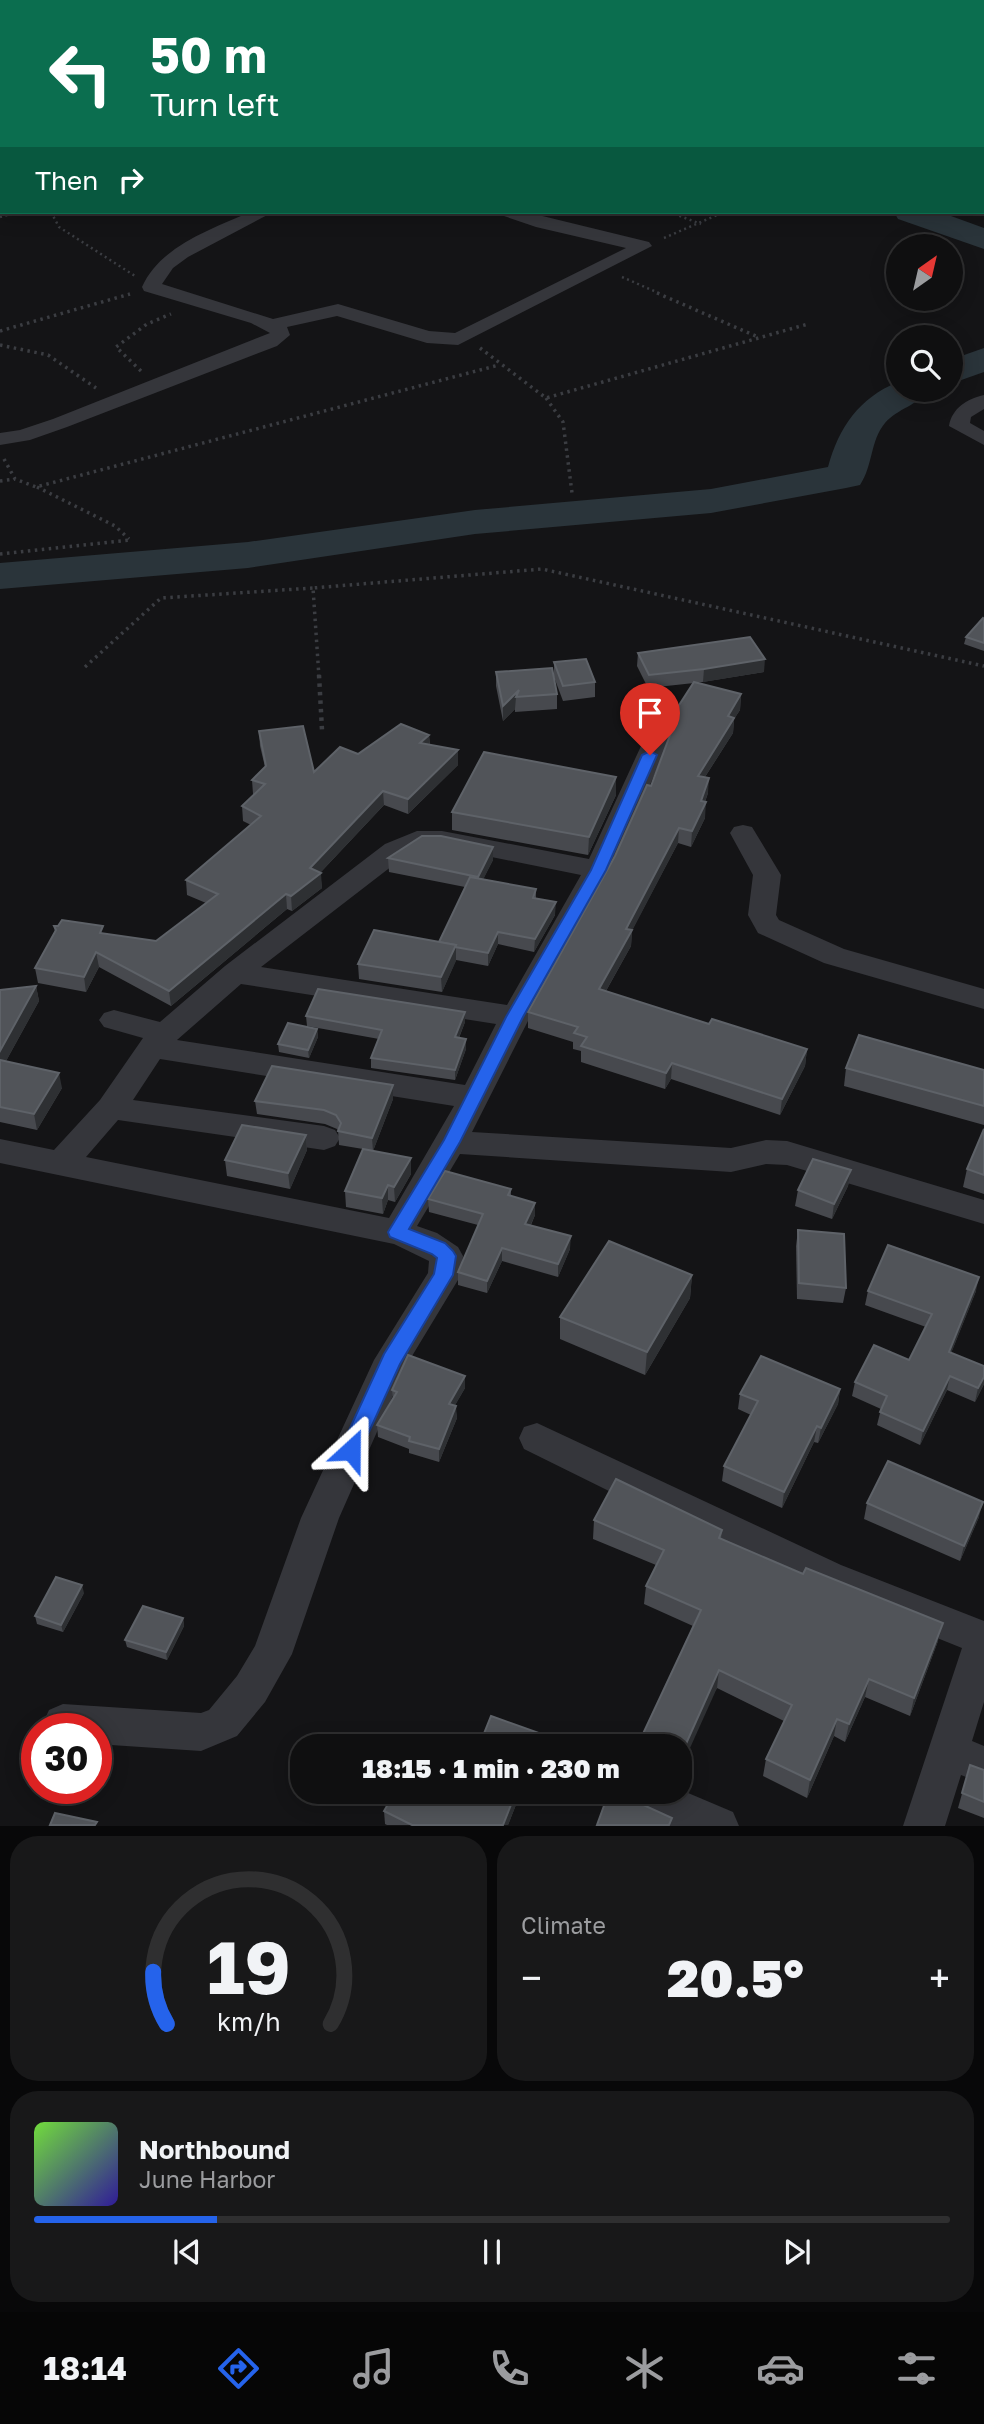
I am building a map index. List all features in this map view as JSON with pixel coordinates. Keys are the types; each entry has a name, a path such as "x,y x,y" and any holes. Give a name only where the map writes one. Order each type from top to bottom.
{"street":[{"path":"0,439 23,436 270,342 280,335 279,329 272,325 151,287 159,272 184,252 260,214"},
{"path":"516,214 542,223 643,246"},
{"path":"272,325 338,310 427,337 458,339 643,246"},
{"path":"984,401 965,411 959,419 960,426 984,439"},
{"path":"397,1232 451,1142 515,1017 598,870 660,733"},
{"path":"743,833 762,862 767,875 762,915 768,926 834,956 984,999"},
{"path":"60,1165 111,1108 158,1040 235,973 395,850 416,839 442,839 598,870"},
{"path":"235,973 515,1017"},
{"path":"114,1020 158,1040 475,1098"},
{"path":"111,1108 324,1138"},
{"path":"451,1142 731,1160 766,1152 787,1153 984,1212"},
{"path":"0,1151 397,1232 438,1248 446,1256 444,1275 391,1360 320,1518 272,1654 251,1689 223,1723 201,1732 112,1726"},
{"path":"537,1438 817,1572 984,1640 967,1758 924,1825"},
{"path":"666,1804 718,1825"}],"path":[{"path":"52,214 59,227 151,287"},
{"path":"674,214 701,224"},
{"path":"643,246 720,214"},
{"path":"602,268 759,338"},
{"path":"0,331 151,287"},
{"path":"157,385 116,348 147,324 201,301"},
{"path":"545,398 808,324"},
{"path":"0,345 48,355 114,401"},
{"path":"36,487 499,365 545,398 563,422 572,492"},
{"path":"0,452 15,479"},
{"path":"0,481 15,479 36,487 115,526 130,540 0,554"},
{"path":"85,667 161,598 542,569 984,666"},
{"path":"313,588 322,730"}],"building":[{"path":"983,618 984,643 966,637"},
{"path":"750,637 765,659 649,675 638,653"},
{"path":"586,659 595,682 563,686 554,662"},
{"path":"552,668 557,694 516,697 519,690 503,706 496,672"},
{"path":"694,682 741,694 728,716 734,718 698,776 709,778 701,801 706,802 692,831 679,828 626,929 632,930 599,989 709,1024 712,1019 807,1049 782,1099 672,1063 666,1073 581,1046 587,1037 574,1033 578,1027 528,1012 615,856 647,785 651,786 676,719 674,713"},
{"path":"401,724 429,735 420,743 458,750 408,799 383,791 310,868 321,873 291,896 286,894 169,991 96,952 84,977 35,968 56,930 54,926 58,926 62,920 103,926 100,933 156,941 218,894 186,880 261,816 242,806 265,784 252,780 266,766 259,731 303,726 314,772 340,747 358,754"},
{"path":"484,752 616,777 589,837 452,812"},
{"path":"422,836 441,836 493,847 478,877 388,858"},
{"path":"470,877 536,889 533,898 556,902 535,939 498,932 488,953 439,942"},
{"path":"374,930 456,945 441,977 358,964"},
{"path":"36,986 0,1051 0,990"},
{"path":"318,989 465,1012 455,1037 466,1039 455,1070 371,1058 382,1030 306,1016"},
{"path":"288,1023 317,1029 308,1050 278,1044"},
{"path":"859,1035 984,1070 984,1106 846,1068"},
{"path":"0,1060 59,1073 34,1114 0,1107"},
{"path":"272,1066 393,1085 372,1138 338,1131 341,1123 336,1115 324,1110 255,1101"},
{"path":"242,1125 306,1135 288,1173 225,1160"},
{"path":"984,1129 984,1175 967,1169"},
{"path":"363,1149 411,1158 394,1187 388,1185 382,1198 345,1191"},
{"path":"813,1159 851,1170 834,1204 798,1190"},
{"path":"445,1171 511,1189 508,1195 535,1203 525,1224 571,1236 558,1264 502,1248 487,1281 458,1272 483,1214 428,1199"},
{"path":"798,1230 844,1234 846,1288 799,1283"},
{"path":"609,1241 692,1275 647,1352 560,1317"},
{"path":"888,1245 979,1277 949,1352 984,1366 984,1377 978,1388 950,1376 923,1431 880,1412 887,1396 855,1382 874,1345 909,1360 932,1314 868,1291"},
{"path":"408,1355 465,1376 449,1404 456,1406 439,1449 409,1441 410,1437 377,1425 397,1392 392,1390"},
{"path":"761,1356 840,1389 821,1428 817,1426 784,1492 724,1466 758,1401 740,1394"},
{"path":"888,1461 983,1502 964,1546 867,1503"},
{"path":"616,1479 722,1530 719,1538 803,1574 806,1568 943,1623 914,1698 869,1679 849,1724 837,1719 810,1780 766,1759 792,1705 719,1670 690,1734 643,1734 701,1610 646,1586 664,1550 594,1520"},
{"path":"56,1577 82,1585 61,1625 35,1616"},
{"path":"143,1606 183,1618 166,1652 125,1640"},
{"path":"491,1716 539,1733 539,1734 484,1734"},
{"path":"970,1765 984,1770 984,1802 962,1793"},
{"path":"388,1804 511,1804 503,1825 412,1825 384,1811"},
{"path":"605,1804 641,1804 672,1818 669,1825 597,1825"},
{"path":"55,1813 97,1822 95,1825 50,1825"}],"waterway":[{"path":"915,214 984,239"},
{"path":"963,368 984,359"},
{"path":"0,576 248,555 475,522 711,501 846,476 854,446 865,423 887,402"}],"route":[{"path":"351,1450 391,1360 444,1275 446,1256 438,1248 397,1232 451,1142 515,1017 598,870 650,755"}]}
